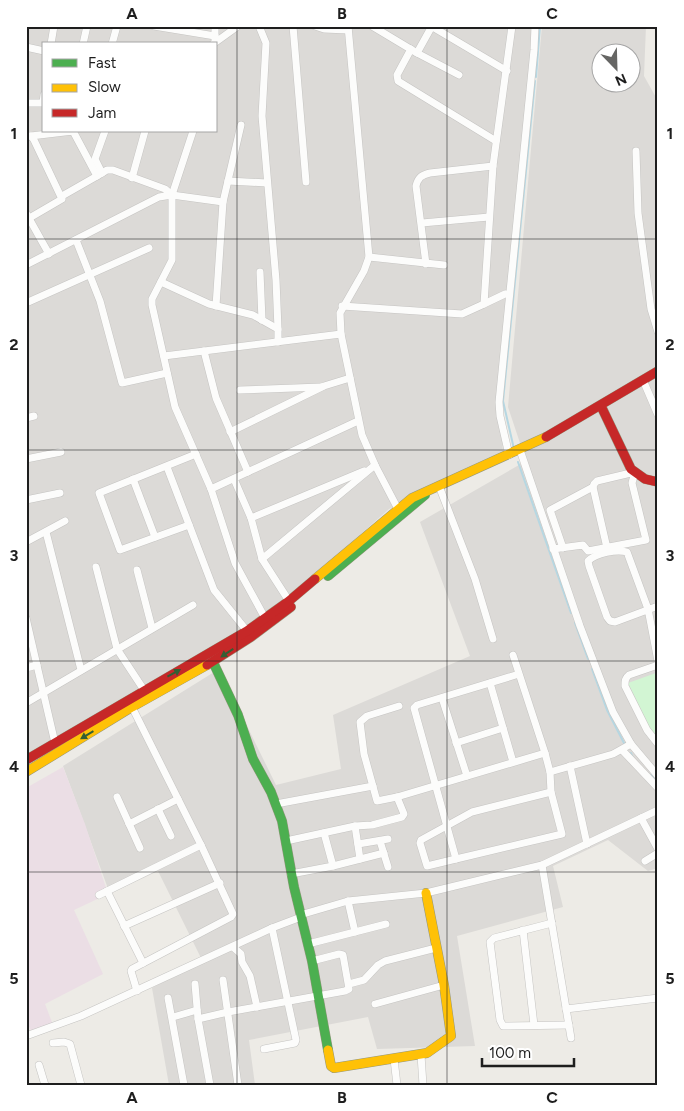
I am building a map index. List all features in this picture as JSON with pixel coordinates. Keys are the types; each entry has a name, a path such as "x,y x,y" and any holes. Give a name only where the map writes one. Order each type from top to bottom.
{"main road":[{"path":"26,760 247,631 289,602 412,498 520,450 601,406 658,372"},
{"path":"601,406 626,462 635,472 646,479 658,482"},
{"path":"26,772 252,637 416,504 428,491"},
{"path":"213,662 238,715 253,759 276,804 282,821 291,874 312,961 331,1066 334,1068 421,1055 430,1052 452,1034 426,893"}],"street":[{"path":"51,42 54,26"},
{"path":"83,42 87,26"},
{"path":"113,42 117,26"},
{"path":"154,26 215,40 238,26"},
{"path":"215,26 215,40"},
{"path":"259,26 266,44 262,116 276,280 278,342"},
{"path":"293,26 306,182"},
{"path":"315,26 324,29 348,28 369,257 364,270 342,306 340,313 341,334 358,421 373,466 398,509"},
{"path":"372,26 459,75"},
{"path":"496,141 398,81 397,75 432,26 507,71"},
{"path":"484,304 493,166 512,26"},
{"path":"509,454 500,416 499,402 534,60 535,26"},
{"path":"26,47 42,51"},
{"path":"26,103 42,100"},
{"path":"216,306 223,202 241,125"},
{"path":"62,196 29,136 64,132"},
{"path":"74,132 99,174"},
{"path":"99,174 95,159 105,132"},
{"path":"132,178 145,132"},
{"path":"193,132 172,194 172,260 152,299 152,305 175,407 211,489 235,563 265,618"},
{"path":"636,151 638,213 651,310 658,332"},
{"path":"426,264 416,186 418,179 423,174 493,166"},
{"path":"49,254 27,217 61,201 62,196 107,170 114,170 166,189 172,194"},
{"path":"228,181 267,183"},
{"path":"26,265 159,198 172,194 223,202"},
{"path":"422,223 489,217"},
{"path":"76,240 91,274 100,301 122,383 167,373"},
{"path":"26,303 149,248"},
{"path":"369,257 444,265"},
{"path":"260,272 262,320"},
{"path":"161,282 216,306 253,315 278,329"},
{"path":"342,306 462,314 505,294"},
{"path":"164,356 341,334"},
{"path":"204,351 216,398 248,472"},
{"path":"230,432 324,386 350,378"},
{"path":"643,380 658,415"},
{"path":"240,390 324,386"},
{"path":"211,489 358,421"},
{"path":"520,450 553,549 613,712 631,744 658,776"},
{"path":"26,459 60,452"},
{"path":"189,525 120,550 99,492 196,454"},
{"path":"167,466 214,590 247,631"},
{"path":"252,518 373,466"},
{"path":"262,559 373,466"},
{"path":"553,549 563,548 583,545 588,551 646,540 632,483 635,472 597,481 593,487 550,510 563,548"},
{"path":"134,479 155,537"},
{"path":"234,479 252,518 262,559 289,602"},
{"path":"439,486 475,579 493,639"},
{"path":"593,487 607,548"},
{"path":"26,500 60,493"},
{"path":"26,542 66,522"},
{"path":"46,532 81,670"},
{"path":"658,606 648,609 614,622 610,621 588,566 588,561 597,555 621,551 627,552 648,609 658,663 629,675 626,678 625,686 647,730 658,744"},
{"path":"96,567 117,649 144,690"},
{"path":"137,570 152,628"},
{"path":"26,703 193,605"},
{"path":"26,618 55,743"},
{"path":"513,655 546,753 550,772 551,792 562,834 428,866 426,864 421,840 472,812 551,792"},
{"path":"26,668 37,665"},
{"path":"456,859 414,708 417,705 519,674"},
{"path":"490,683 513,762"},
{"path":"442,698 468,776"},
{"path":"399,706 367,716 360,722 364,754 376,801 397,797 546,753"},
{"path":"132,707 233,912 231,917 131,970 137,991"},
{"path":"456,743 503,728"},
{"path":"550,772 613,754 631,744"},
{"path":"622,750 658,788"},
{"path":"570,766 587,844"},
{"path":"276,804 373,786"},
{"path":"116,797 140,848"},
{"path":"286,841 355,826 372,825 402,817 403,813 397,797"},
{"path":"129,824 178,799"},
{"path":"158,809 171,836"},
{"path":"26,1036 81,1016 301,916 348,901 426,893 542,866 658,810"},
{"path":"641,818 658,849"},
{"path":"355,826 360,859"},
{"path":"324,833 333,866"},
{"path":"358,844 384,840 384,853 388,867"},
{"path":"99,895 201,845"},
{"path":"291,874 384,853"},
{"path":"645,860 658,853"},
{"path":"542,866 571,1038"},
{"path":"124,926 220,883"},
{"path":"107,891 143,963"},
{"path":"348,901 355,932"},
{"path":"552,923 494,938 490,945 500,1023 503,1026 568,1025"},
{"path":"308,944 386,924"},
{"path":"264,1049 296,1041 272,928"},
{"path":"523,930 534,1025"},
{"path":"233,947 242,954 242,962 250,972 257,1007"},
{"path":"349,984 364,980 378,965 385,961 436,948"},
{"path":"198,1019 348,991 349,984 343,955 339,954 312,961"},
{"path":"223,980 238,1085"},
{"path":"195,984 198,1019 210,1085"},
{"path":"375,1004 444,985"},
{"path":"168,998 184,1085"},
{"path":"566,1009 658,998"},
{"path":"173,1017 197,1010"},
{"path":"53,1043 64,1042 70,1044 81,1085"},
{"path":"421,1055 423,1085"},
{"path":"394,1059 398,1085"},
{"path":"40,1065 44,1085"}],"shaded area":[{"path":"26,26 533,26 499,386 503,453 389,509 265,619 26,756"},
{"path":"542,26 646,26 644,76 658,101 658,868 648,871 608,840 553,866 563,907 457,936 475,1046 377,1049 368,1017 249,1040 255,1085 169,1085 152,988 202,960 158,871 110,894 63,766 219,669 276,785 341,769 333,715 470,656 420,522 526,461 508,407"},
{"path":"63,767 85,824 108,894 74,910 103,974 45,1004 53,1025 32,1033 26,1020 26,788"}],"green space":[{"path":"656,673 658,679 658,740 653,735 628,683"}],"waterway":[{"path":"536,77 540,26"},
{"path":"514,449 503,401 535,81"},
{"path":"518,462 571,613"},
{"path":"575,623 588,659"},
{"path":"592,669 607,710 625,745"},
{"path":"631,753 633,758"},
{"path":"651,775 658,782"}],"traffic: fast":[{"path":"328,576 425,495"},
{"path":"213,662 238,715 253,759 271,792 282,821 294,887 312,961 328,1050"}],"traffic: slow":[{"path":"315,579 412,498 546,437"},
{"path":"26,772 132,707 207,665"},
{"path":"328,1050 331,1066 334,1068 427,1053 451,1036 444,985 426,893"}],"traffic: jam":[{"path":"546,437 658,371"},
{"path":"601,406 631,469 645,479 658,482"},
{"path":"26,760 247,631 289,601 315,579"},
{"path":"207,665 251,637 291,607"}]}
